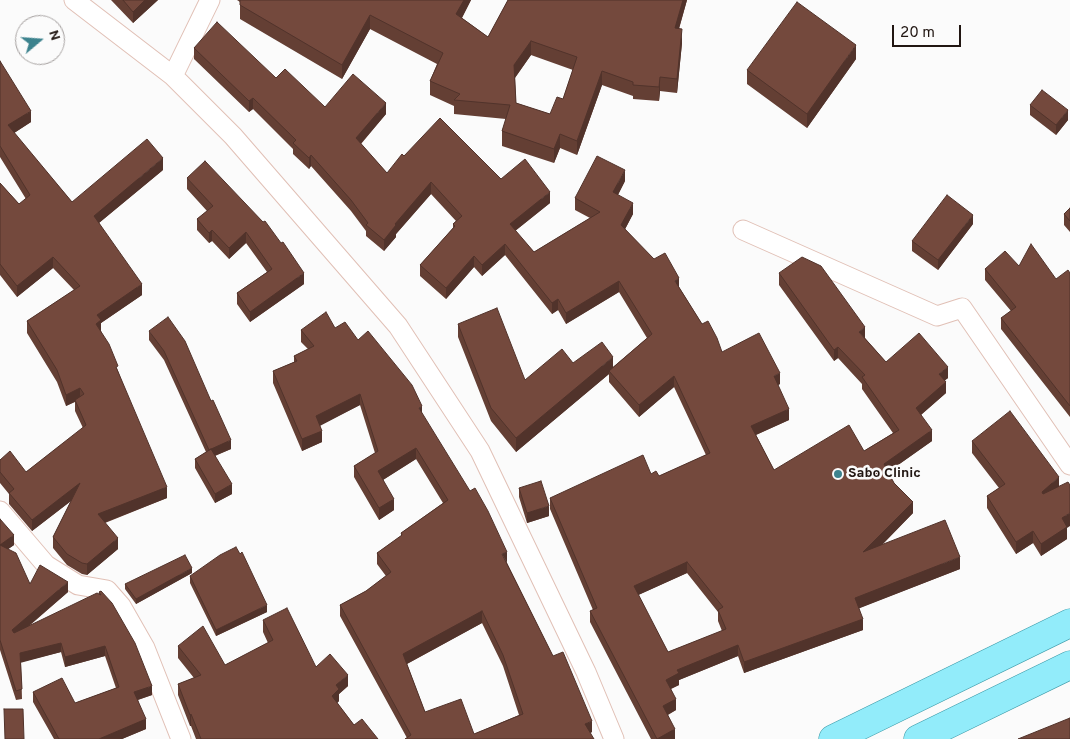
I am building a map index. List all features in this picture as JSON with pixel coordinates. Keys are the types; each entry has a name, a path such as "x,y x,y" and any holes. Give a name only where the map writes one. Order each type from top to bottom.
{"main road":[{"path":"833,739 1070,623"},
{"path":"918,739 1070,666"}],"street":[{"path":"74,0 173,76 233,136 404,334 480,451 586,672 614,739"},
{"path":"173,76 210,0"},
{"path":"743,230 937,316 962,308 1070,465"},
{"path":"0,511 46,565 78,585 107,590 122,606 145,648 181,739"}],"building":[{"path":"123,0 145,0 133,12"},
{"path":"240,0 464,0 456,14 488,37 508,0 683,0 675,28 682,29 677,79 660,77 659,87 633,85 633,82 602,71 577,141 560,134 554,149 502,131 510,105 454,100 460,94 430,81 443,53 370,15 342,65 240,5","holes":["531,41 577,57 563,99 557,97 550,114 516,103 514,65"]},
{"path":"797,2 856,45 807,114 747,70"},
{"path":"217,22 276,78 285,69 325,107 353,74 386,103 356,138 387,173 402,154 404,156 440,118 501,179 525,159 550,192 510,224 534,252 600,212 575,198 597,156 625,170 613,192 633,203 621,225 654,259 665,253 679,278 675,281 702,324 708,321 722,352 759,333 780,373 774,376 789,409 751,426 774,470 849,425 864,451 899,430 862,377 865,375 838,347 834,350 779,273 802,257 821,266 865,327 859,332 886,362 919,333 948,367 939,374 946,382 916,408 932,430 884,464 894,483 913,502 863,552 945,520 960,557 855,598 863,619 744,662 738,645 677,670 679,673 666,680 676,699 663,706 675,729 657,739 590,611 597,608 550,498 643,455 651,474 656,471 659,476 710,453 674,376 639,405 609,371 652,334 619,281 566,313 558,299 552,303 505,244 482,265 474,256 446,288 420,265 455,226 453,224 462,216 431,182 395,224 384,240 366,225 368,223 351,200 311,155 309,158 293,143 296,140 253,98 249,101 194,48","holes":["687,562 723,607 718,610 726,629 668,652 634,586"]},
{"path":"0,61 31,111 8,125 72,202 147,139 163,158 94,216 142,284 97,315 101,320 96,324 109,344 118,366 116,367 167,487 98,514 118,538 87,564 67,554 53,537 80,483 32,520 9,493 14,489 0,472 0,460 10,451 26,472 86,425 75,400 84,394 80,388 66,395 57,370 27,321 80,286 53,257 17,286 0,264 0,183 19,204 30,195 0,146"},
{"path":"1042,90 1068,110 1056,125 1030,105"},
{"path":"205,161 263,222 265,221 281,243 283,242 304,273 250,312 237,293 272,269 246,232 229,248 212,230 209,233 197,219 213,206 187,178"},
{"path":"947,195 973,215 938,260 912,241"},
{"path":"1070,208 1070,221 1064,214"},
{"path":"1031,244 1056,279 1068,270 1070,273 1070,406 1001,318 1016,307 985,269 1005,251 1019,266"},
{"path":"497,308 525,380 562,349 573,363 602,342 613,357 516,438 491,408 458,324"},
{"path":"326,312 335,328 345,322 358,340 368,331 412,385 422,406 419,408 470,491 475,488 488,511 507,552 502,554 553,656 563,652 592,721 585,724 594,739 405,739 411,735 340,605 366,591 391,572 377,553 402,535 401,533 448,500 416,448 378,471 394,499 379,508 354,466 378,451 360,394 316,416 322,431 302,439 273,371 297,361 294,356 314,346 301,330","holes":["482,611 503,655 523,714 474,734 461,699 425,712 403,654"]},
{"path":"168,317 185,341 211,401 213,400 231,440 209,450 164,351 149,331"},
{"path":"1010,411 1059,477 1042,492 1043,494 1068,482 1070,485 1070,513 1062,518 1067,527 1041,544 1033,531 1016,542 987,496 1005,484 972,441"},
{"path":"211,449 232,484 215,494 195,459"},
{"path":"541,481 549,506 527,513 519,488"},
{"path":"0,519 14,535 0,545"},
{"path":"0,545 16,553 30,584 40,565 68,582 12,630 14,633 97,593 101,595 99,592 101,591 112,603 135,643 152,686 134,692 146,719 99,739 59,739 33,692 62,678 75,703 119,687 105,646 65,657 61,643 20,653 22,689 16,691 0,640"},
{"path":"236,547 240,554 242,552 267,605 216,630 190,576 220,555"},
{"path":"185,555 192,568 136,599 125,584"},
{"path":"287,608 316,667 330,654 348,675 336,685 339,689 332,696 354,725 362,719 378,739 201,739 178,684 201,675 178,646 203,626 225,665 273,640 263,620"},
{"path":"4,709 23,709 24,739 5,739"},
{"path":"1070,718 1070,739 1018,739"}],"place":[{"name":"Sabo Clinic","path":"838,474"}]}
